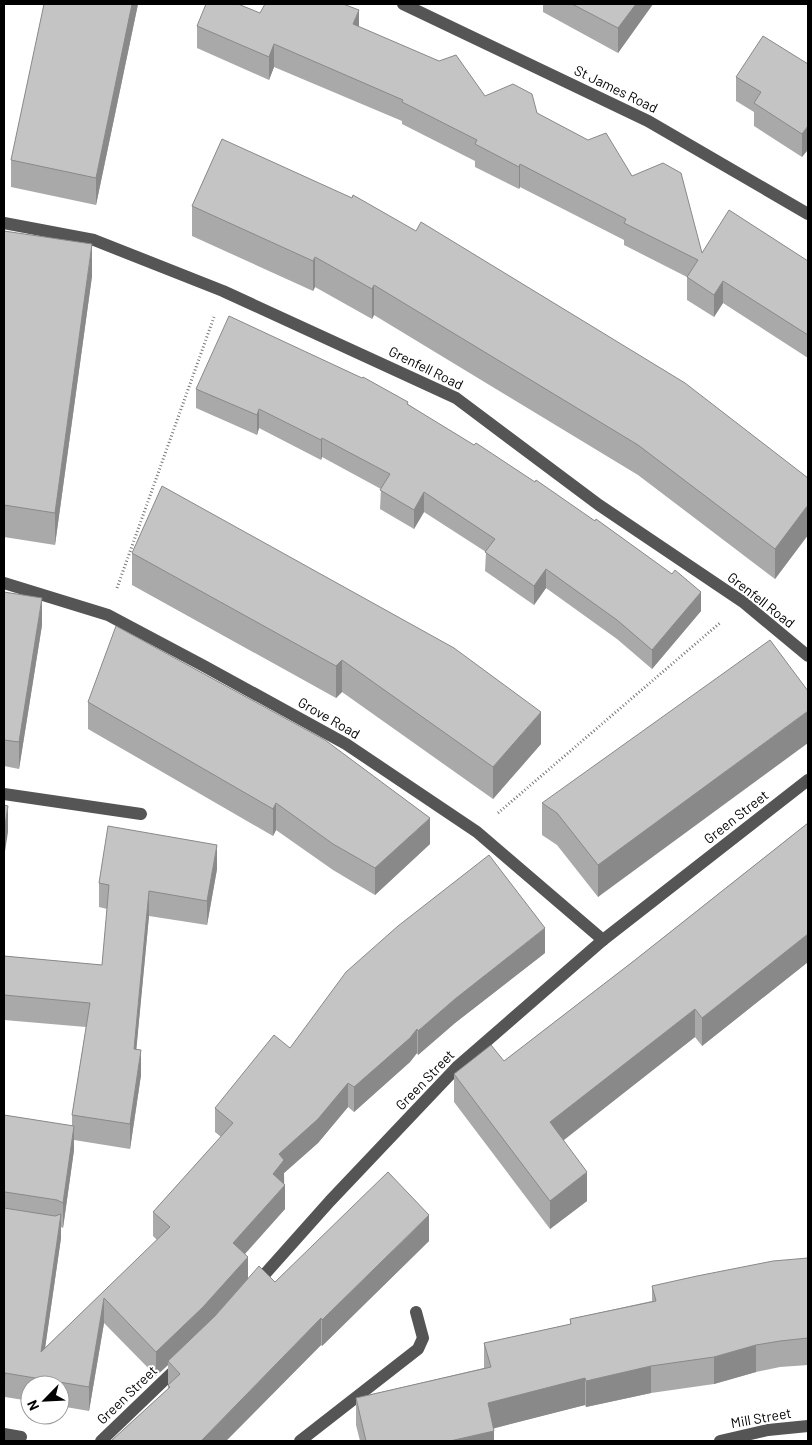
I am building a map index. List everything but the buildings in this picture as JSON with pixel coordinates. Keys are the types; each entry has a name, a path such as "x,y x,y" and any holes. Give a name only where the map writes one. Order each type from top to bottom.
{"street":[{"name":"St James Road","path":"403,4 648,121 808,214"},
{"name":"Grenfell Road","path":"4,223 94,240 223,291 456,398 599,505 743,602 808,656"},
{"name":"Grove Road","path":"4,583 108,615 346,744 477,832 603,940"},
{"name":"Green Street","path":"247,1294 330,1200 458,1066 603,940 808,780"},
{"path":"4,794 141,814"},
{"path":"300,1441 418,1349 423,1338 416,1312"},
{"name":"Green Street","path":"101,1441 189,1356"},
{"name":"Mill Street","path":"720,1441 768,1430 808,1426"},
{"path":"4,1434 21,1437"}],"path":[{"path":"108,615 223,291"},
{"path":"477,832 743,602"}]}
